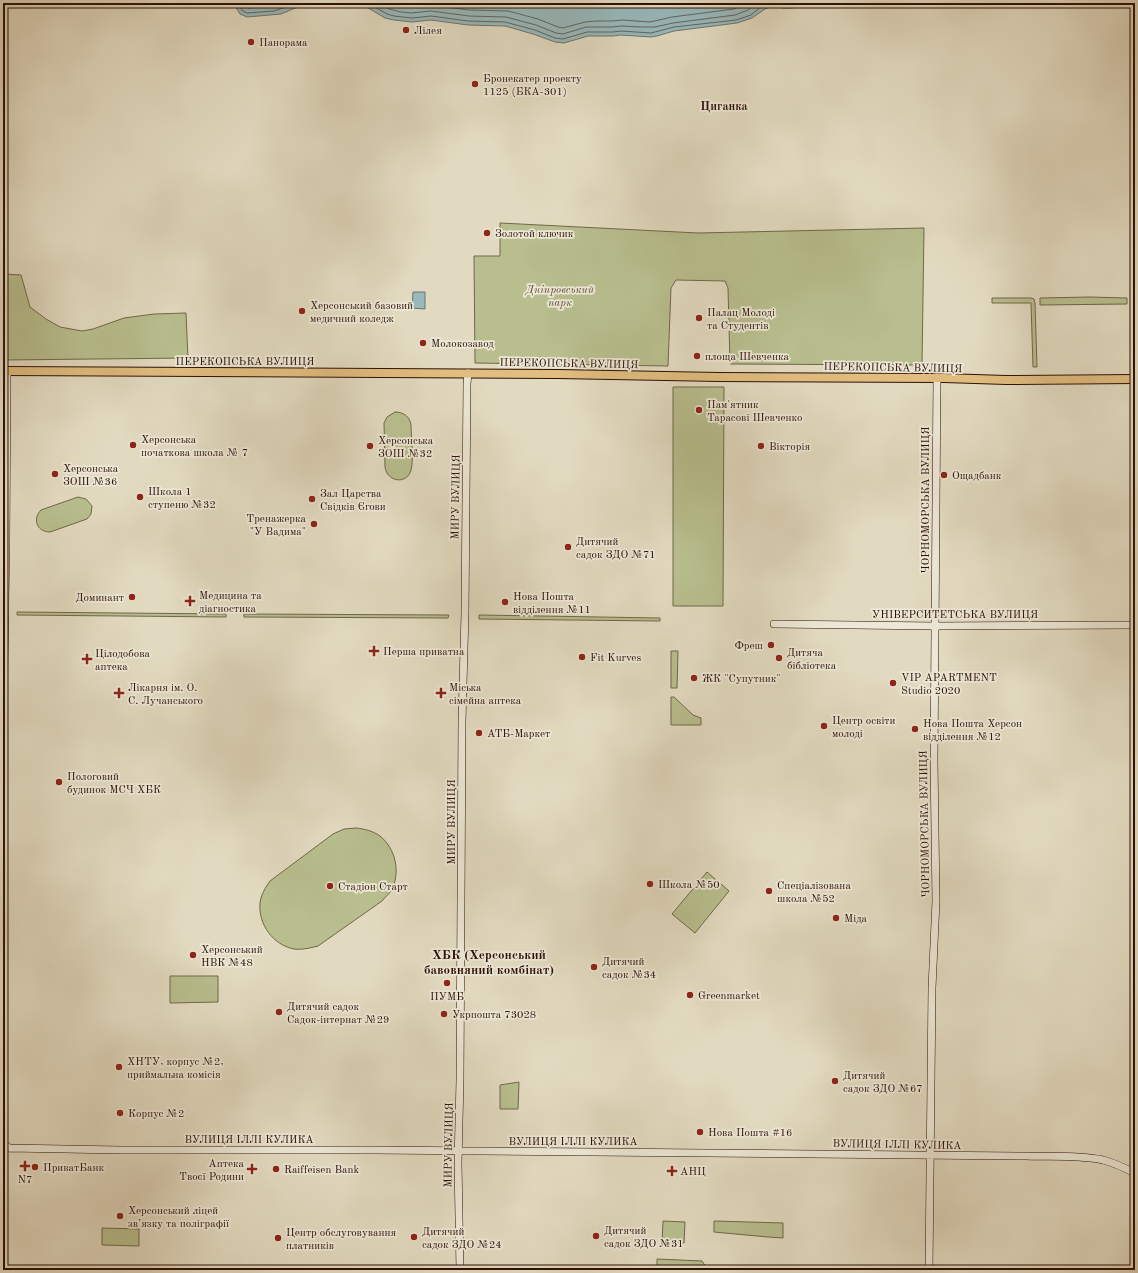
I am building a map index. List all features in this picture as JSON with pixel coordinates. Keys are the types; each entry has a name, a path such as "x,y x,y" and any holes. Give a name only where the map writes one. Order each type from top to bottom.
{"main road":[{"name":"ПЕРЕКОПСЬКА ВУЛИЦЯ","path":"5,371 584,374 1006,380 1135,379"}],"street":[{"path":"3,729 6,562 5,371"},
{"name":"МИРУ ВУЛИЦЯ","path":"460,1270 459,1152 462,721 465,621 466,430 468,373"},
{"name":"ЧОРНОМОРСЬКА ВУЛИЦЯ","path":"929,1270 932,988 936,901 934,761 937,378"},
{"name":"УНІВЕРСИТЕТСЬКА ВУЛИЦЯ","path":"774,624 935,626 1135,625"},
{"path":"3,1143 6,1150"},
{"name":"ВУЛИЦЯ ІЛЛІ КУЛИКА","path":"6,1150 375,1150 459,1152 1027,1156 1103,1160 1135,1173"}],"green space":[{"name":"Дніпровський парк","path":"500,223 698,233 924,228 922,365 730,364 728,288 725,281 676,280 671,288 668,366 475,363 474,256 500,256"},
{"path":"3,274 21,275 30,307 60,327 82,331 93,329 124,318 154,314 186,313 188,358 3,360"},
{"path":"992,298 1034,299 1037,367 1033,367 1031,303 992,303"},
{"path":"1040,298 1127,298 1127,304 1040,305"},
{"path":"673,387 724,387 723,606 673,606"},
{"path":"395,412 406,416 411,425 412,466 409,475 402,480 397,480 389,476 385,467 384,423 387,417"},
{"path":"78,497 86,499 92,506 91,514 87,519 50,532 42,530 39,527 36,521 41,510"},
{"path":"17,612 226,614 226,617 17,615"},
{"path":"244,614 449,615 448,618 244,617"},
{"path":"479,615 660,618 660,621 479,619"},
{"path":"671,651 678,651 677,688 671,688"},
{"path":"671,697 674,697 693,715 701,718 701,725 671,725"},
{"name":"Стадіон Старт","path":"356,828 369,830 377,834 390,848 393,854 396,869 396,877 391,891 382,901 318,946 306,949 286,947 273,938 264,926 260,911 260,903 261,897 268,884 333,834 344,829"},
{"path":"707,872 729,891 695,933 672,914"},
{"path":"170,976 218,976 218,1002 170,1003"},
{"path":"519,1082 518,1109 500,1109 500,1085"},
{"path":"663,1221 685,1222 684,1243 662,1242"},
{"path":"714,1221 783,1223 783,1238 714,1232"},
{"path":"102,1228 139,1229 139,1246 102,1245"},
{"path":"657,1259 702,1261 708,1270 657,1270"}],"water":[{"path":"233,3 307,3 281,14 247,17 240,14"},
{"path":"360,3 841,3 822,6 805,5 792,8 775,6 765,9 752,18 737,23 674,31 651,37 621,35 588,36 564,43 555,42 505,26 468,25 431,20 412,22 394,20 385,18"},
{"path":"413,292 425,292 425,309 412,308"}],"place":[{"name":"Лілея","path":"406,30"},
{"name":"Панорама","path":"251,42"},
{"name":"Бронекатер проекту 1125 (БКА-301)","path":"475,84"},
{"name":"Золотой ключик","path":"487,233"},
{"name":"Херсонський базовий медичний коледж","path":"302,311"},
{"name":"Палац Молоді та Студентів","path":"699,318"},
{"name":"Молокозавод","path":"423,343"},
{"name":"площа Шевченка","path":"697,356"},
{"name":"Пам'ятник Тарасові Шевченко","path":"699,410"},
{"name":"Херсонська початкова школа № 7","path":"133,445"},
{"name":"Херсонська ЗОШ №32","path":"370,446"},
{"name":"Вікторія","path":"761,446"},
{"name":"Херсонська ЗОШ №36","path":"55,474"},
{"name":"Ощадбанк","path":"944,475"},
{"name":"Школа 1 ступеню №32","path":"140,497"},
{"name":"Зал Царства Свідків Єгови","path":"312,499"},
{"name":"Тренажерка \"У Вадима\"","path":"314,524"},
{"name":"Дитячий садок ЗДО №71","path":"568,547"},
{"name":"Доминант","path":"132,597"},
{"name":"Медицина та діагностика","path":"190,601"},
{"name":"Нова Пошта відділення №11","path":"505,602"},
{"name":"Фреш","path":"771,645"},
{"name":"Перша приватна","path":"374,651"},
{"name":"Fit Kurves","path":"582,657"},
{"name":"Дитяча бібліотека","path":"779,658"},
{"name":"Цiлодобова аптека","path":"87,659"},
{"name":"ЖК \"Супутник\"","path":"694,678"},
{"name":"VIP APARTMENT Studio 2020","path":"893,683"},
{"name":"Лікарня ім. О. С. Лучанського","path":"119,693"},
{"name":"Міська сімейна аптека","path":"441,693"},
{"name":"Центр освіти молоді","path":"824,726"},
{"name":"Нова Пошта Херсон відділення №12","path":"915,729"},
{"name":"АТБ-Маркет","path":"479,733"},
{"name":"Пологовий будинок МСЧ ХБК","path":"59,782"},
{"name":"Школа №50","path":"650,884"},
{"name":"Стадіон Старт","path":"330,886"},
{"name":"Спеціалізована школа №52","path":"769,891"},
{"name":"Міда","path":"836,918"},
{"name":"Херсонський НВК №48","path":"193,955"},
{"name":"Дитячий садок №34","path":"594,967"},
{"name":"ПУМБ","path":"447,983"},
{"name":"Greenmarket","path":"690,995"},
{"name":"Дитячий садок Садок-інтернат №29","path":"279,1012"},
{"name":"Укрпошта 73028","path":"444,1014"},
{"name":"ХНТУ, корпус №2, приймальна комісія","path":"119,1067"},
{"name":"Дитячий садок ЗДО №67","path":"835,1081"},
{"name":"Корпус №2","path":"120,1113"},
{"name":"Нова Пошта #16","path":"700,1132"},
{"name":"N7","path":"25,1166"},
{"name":"ПриватБанк","path":"35,1167"},
{"name":"Аптека Твоєї Родини","path":"252,1169"},
{"name":"Raiffeisen Bank","path":"276,1169"},
{"name":"АНЦ","path":"672,1171"},
{"name":"Херсонський ліцей зв’язку та поліграфії","path":"120,1216"},
{"name":"Дитячий садок ЗДО №31","path":"596,1236"},
{"name":"Дитячий садок ЗДО №24","path":"414,1237"},
{"name":"Центр обслуговування платників","path":"278,1238"}],"district":[{"name":"Циганка","path":"724,106"},
{"name":"ХБК (Херсонський бавовняний комбінат)","path":"489,962"}]}
